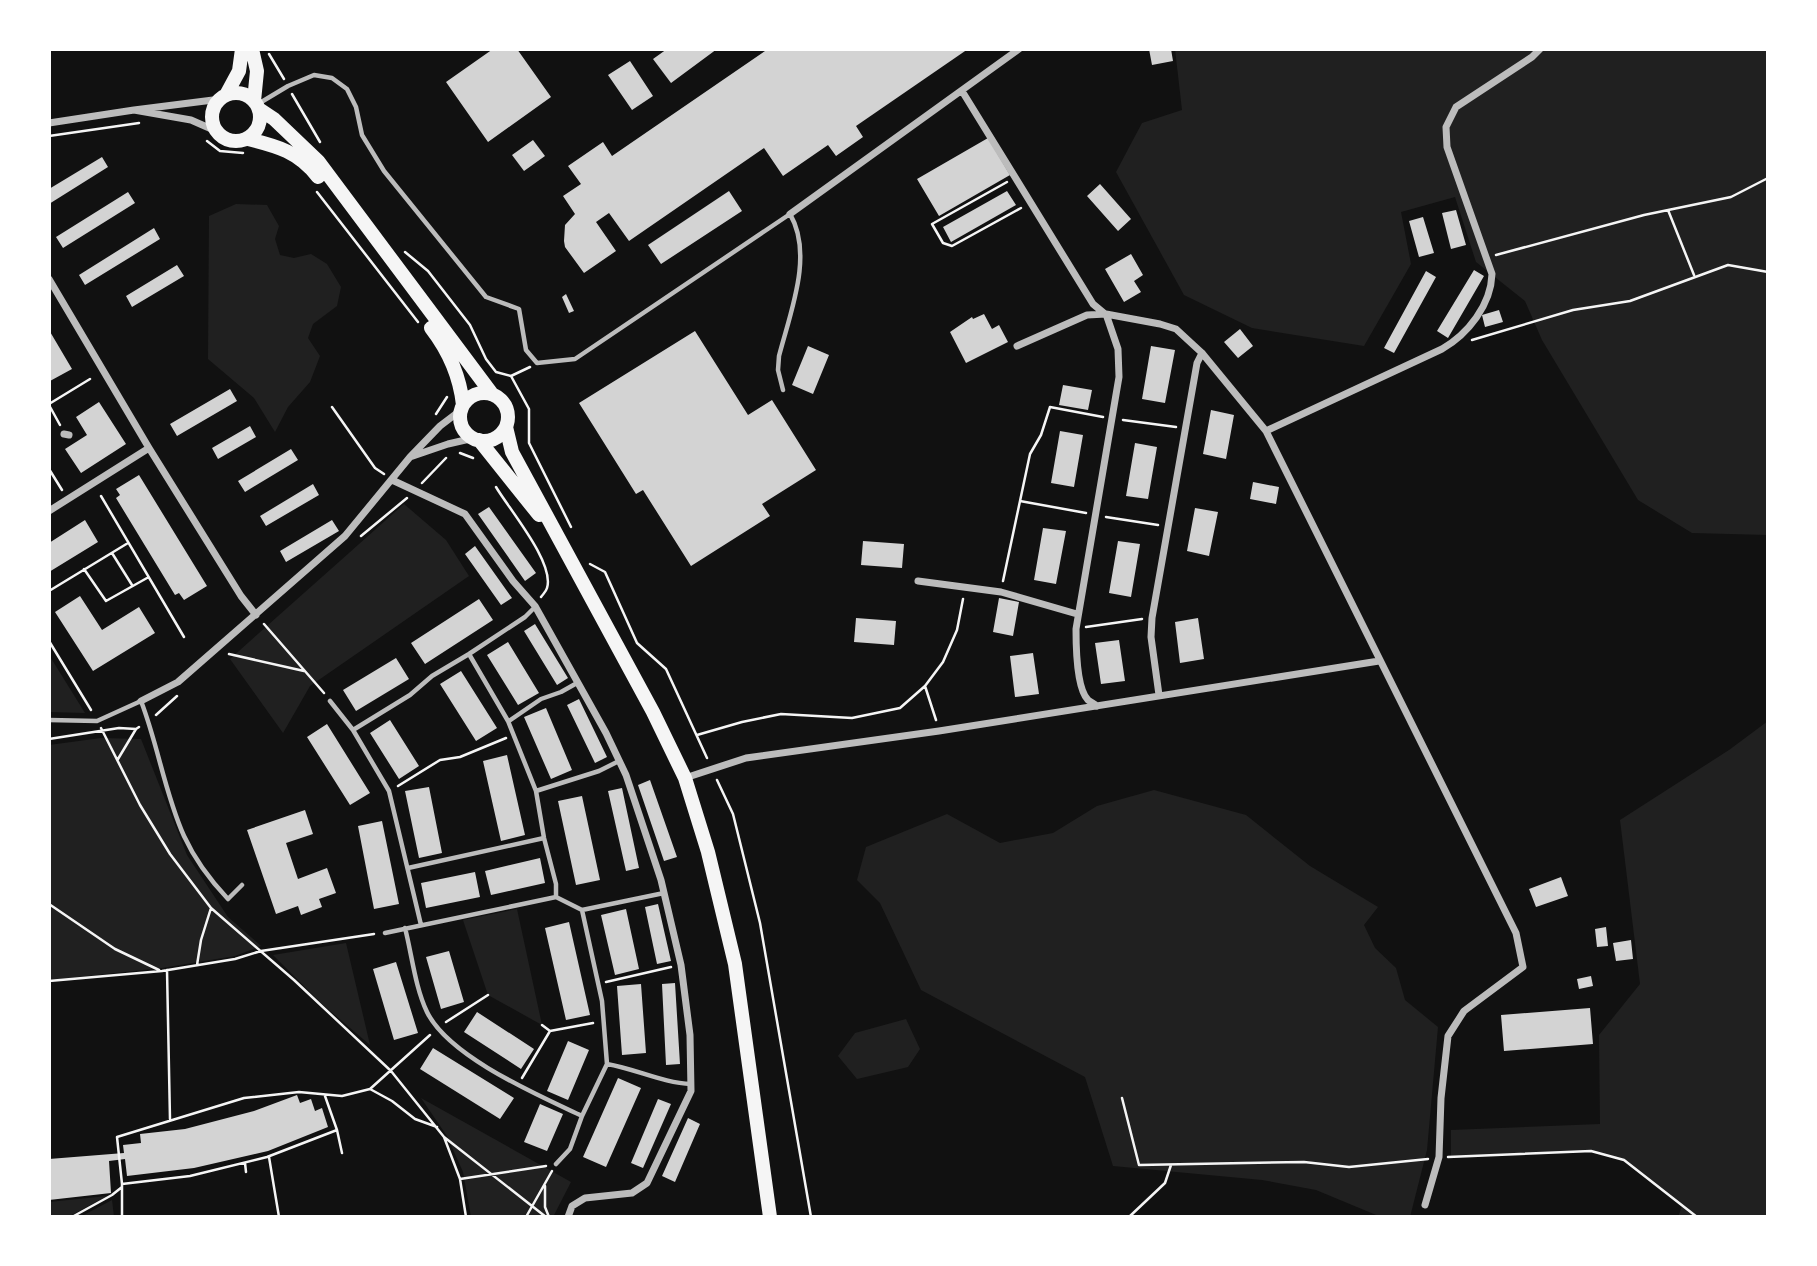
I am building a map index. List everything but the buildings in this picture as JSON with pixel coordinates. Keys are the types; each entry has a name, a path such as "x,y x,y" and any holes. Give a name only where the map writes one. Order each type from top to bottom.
{"main road":[{"path":"242,49 239,71 214,107 211,135 248,146 278,146 297,155 309,166 441,341 456,373 463,428 477,439 562,543"},
{"path":"248,146 260,124 257,71 252,49"},
{"path":"223,97 238,93 247,96 318,161 492,394 503,402 507,410 506,427 512,452 653,712 685,778 708,852 735,964 771,1217"},
{"path":"462,407 475,394 492,394"},
{"path":"477,439 495,438 506,427"}],"street":[{"path":"790,214 1019,49"},
{"path":"1266,430 1442,349 1465,333 1492,290 1492,274 1447,146 1446,127 1451,115 1462,103 1540,49"},
{"path":"962,91 1093,304 1106,314 1118,349 1120,364 1113,419 1076,629 1078,667 1083,692 1088,701 1097,706"},
{"path":"49,124 223,97"},
{"path":"134,110 191,120 211,135"},
{"path":"49,279 149,449 240,596 256,615"},
{"path":"1017,346 1087,315 1106,314 1176,329 1202,354 1266,430 1516,933 1523,967 1464,1011 1448,1036 1441,1098 1439,1157 1425,1205"},
{"path":"1159,695 1151,637 1152,618 1198,363 1202,354"},
{"path":"141,701 178,682 345,536 410,457 462,407"},
{"path":"410,457 449,444 477,439"},
{"path":"49,511 149,449"},
{"path":"392,480 465,514 535,606 626,775 664,893 681,965 690,1035 691,1091 648,1183 632,1193 585,1198 572,1206 568,1217"},
{"path":"918,581 1001,592 1077,614"},
{"path":"685,778 746,758 939,731 1379,661"}],"lane":[{"path":"257,104 314,75 332,78 347,89 356,107 362,135 384,171 486,297 519,309 526,350 537,363 575,359 790,214 799,232 801,247 800,268 779,356 778,370 783,390"},
{"path":"353,730 525,617 535,606"},
{"path":"469,654 508,721 536,791 556,884 556,897"},
{"path":"508,721 541,699 578,682"},
{"path":"49,720 97,721 141,701 183,835 208,877 228,899 242,885"},
{"path":"330,701 353,730 389,791 421,925"},
{"path":"536,791 599,771 619,761"},
{"path":"408,869 544,838"},
{"path":"384,933 556,897 582,910 664,893"},
{"path":"556,1164 569,1149 607,1064 598,984 582,910"},
{"path":"405,928 426,1010 437,1028 471,1056 518,1085 582,1116"},
{"path":"607,1064 634,1069 674,1083 691,1084"}],"path":[{"path":"49,136 142,122"},
{"path":"211,135 220,150 248,146"},
{"path":"1014,178 932,225 943,243 952,246 1030,203"},
{"path":"1486,257 1668,210 1731,197 1768,178"},
{"path":"315,189 418,321"},
{"path":"1668,210 1695,276"},
{"path":"1442,349 1573,310 1630,301 1728,265 1768,272"},
{"path":"511,376 527,368"},
{"path":"49,404 90,379"},
{"path":"440,426 436,413 446,399 448,387"},
{"path":"332,407 375,468 392,480"},
{"path":"1001,592 1031,454 1041,435 1050,407 1186,429"},
{"path":"449,444 452,452 468,454 476,460"},
{"path":"49,469 68,499"},
{"path":"495,485 546,568 547,588 535,606"},
{"path":"101,496 184,637"},
{"path":"49,592 128,543"},
{"path":"112,553 132,585"},
{"path":"589,564 605,572 637,643 666,669 733,814 760,923 811,1217"},
{"path":"84,569 106,601 147,578"},
{"path":"697,735 781,714 852,718 900,708 925,686 943,662 957,630 965,588"},
{"path":"256,615 330,701"},
{"path":"1076,629 1152,618"},
{"path":"49,641 97,721 140,805 170,854 211,908 391,1071 437,1127 444,1137 460,1179 466,1217"},
{"path":"225,653 304,671"},
{"path":"925,686 939,731"},
{"path":"118,759 136,729 149,721"},
{"path":"49,739 119,728 136,729"},
{"path":"389,791 440,760 460,757 513,735"},
{"path":"49,904 115,949 165,971"},
{"path":"197,965 211,908"},
{"path":"49,981 165,971 235,959 261,951 384,933"},
{"path":"598,984 681,965"},
{"path":"165,971 170,1119"},
{"path":"122,1217 117,1137 244,1098 299,1092 342,1096 370,1089 437,1028 488,995"},
{"path":"541,1025 550,1031 603,1021"},
{"path":"518,1085 550,1031"},
{"path":"370,1089 392,1101 415,1119 437,1127"},
{"path":"325,1096 342,1153"},
{"path":"1122,1098 1139,1165 1304,1162 1349,1167 1439,1157 1591,1151 1623,1160 1697,1217"},
{"path":"72,1217 112,1195 122,1185 203,1173 269,1157 337,1130"},
{"path":"444,1137 548,1217"},
{"path":"269,1157 279,1217"},
{"path":"245,1163 246,1172"},
{"path":"460,1179 556,1164"},
{"path":"526,1217 556,1164"},
{"path":"1129,1217 1165,1183 1171,1165"},
{"path":"203,1173 204,1181"},
{"path":"545,1183 545,1207 548,1217"}],"shaded area":[{"path":"1175,49 1768,49 1768,535 1692,533 1638,500 1542,340 1525,301 1476,262 1455,197 1401,212 1411,264 1364,346 1252,328 1184,295 1116,172 1142,123 1182,110"},
{"path":"236,204 267,205 279,226 275,239 280,255 294,258 311,254 327,264 341,287 337,306 313,324 308,338 320,356 310,382 288,407 275,432 254,398 208,359 209,216"},
{"path":"404,504 446,540 469,576 310,686 283,733 230,659"},
{"path":"49,655 85,713 49,712"},
{"path":"1768,721 1768,1217 1678,1217 1682,1206 1624,1160 1591,1151 1451,1157 1451,1130 1600,1124 1599,1035 1640,984 1620,820 1729,750"},
{"path":"101,738 141,739 187,855 228,917 261,946 235,956 162,968 49,980 49,745"},
{"path":"1154,790 1246,815 1310,866 1378,907 1364,925 1375,948 1396,968 1405,1000 1438,1027 1427,1150 1410,1217 1381,1217 1316,1190 1262,1180 1113,1166 1085,1077 921,990 880,903 857,880 866,847 947,814 1000,843 1053,833 1097,806"},
{"path":"517,909 542,1025 488,995 463,920"},
{"path":"346,943 370,1045 322,1004 273,955"},
{"path":"906,1019 920,1049 908,1067 857,1079 838,1056 855,1033"},
{"path":"421,1098 571,1182 553,1217 471,1217 463,1172 447,1136"},
{"path":"107,1196 68,1217 49,1217 49,1202"},
{"path":"112,1200 114,1217 80,1217"}]}
